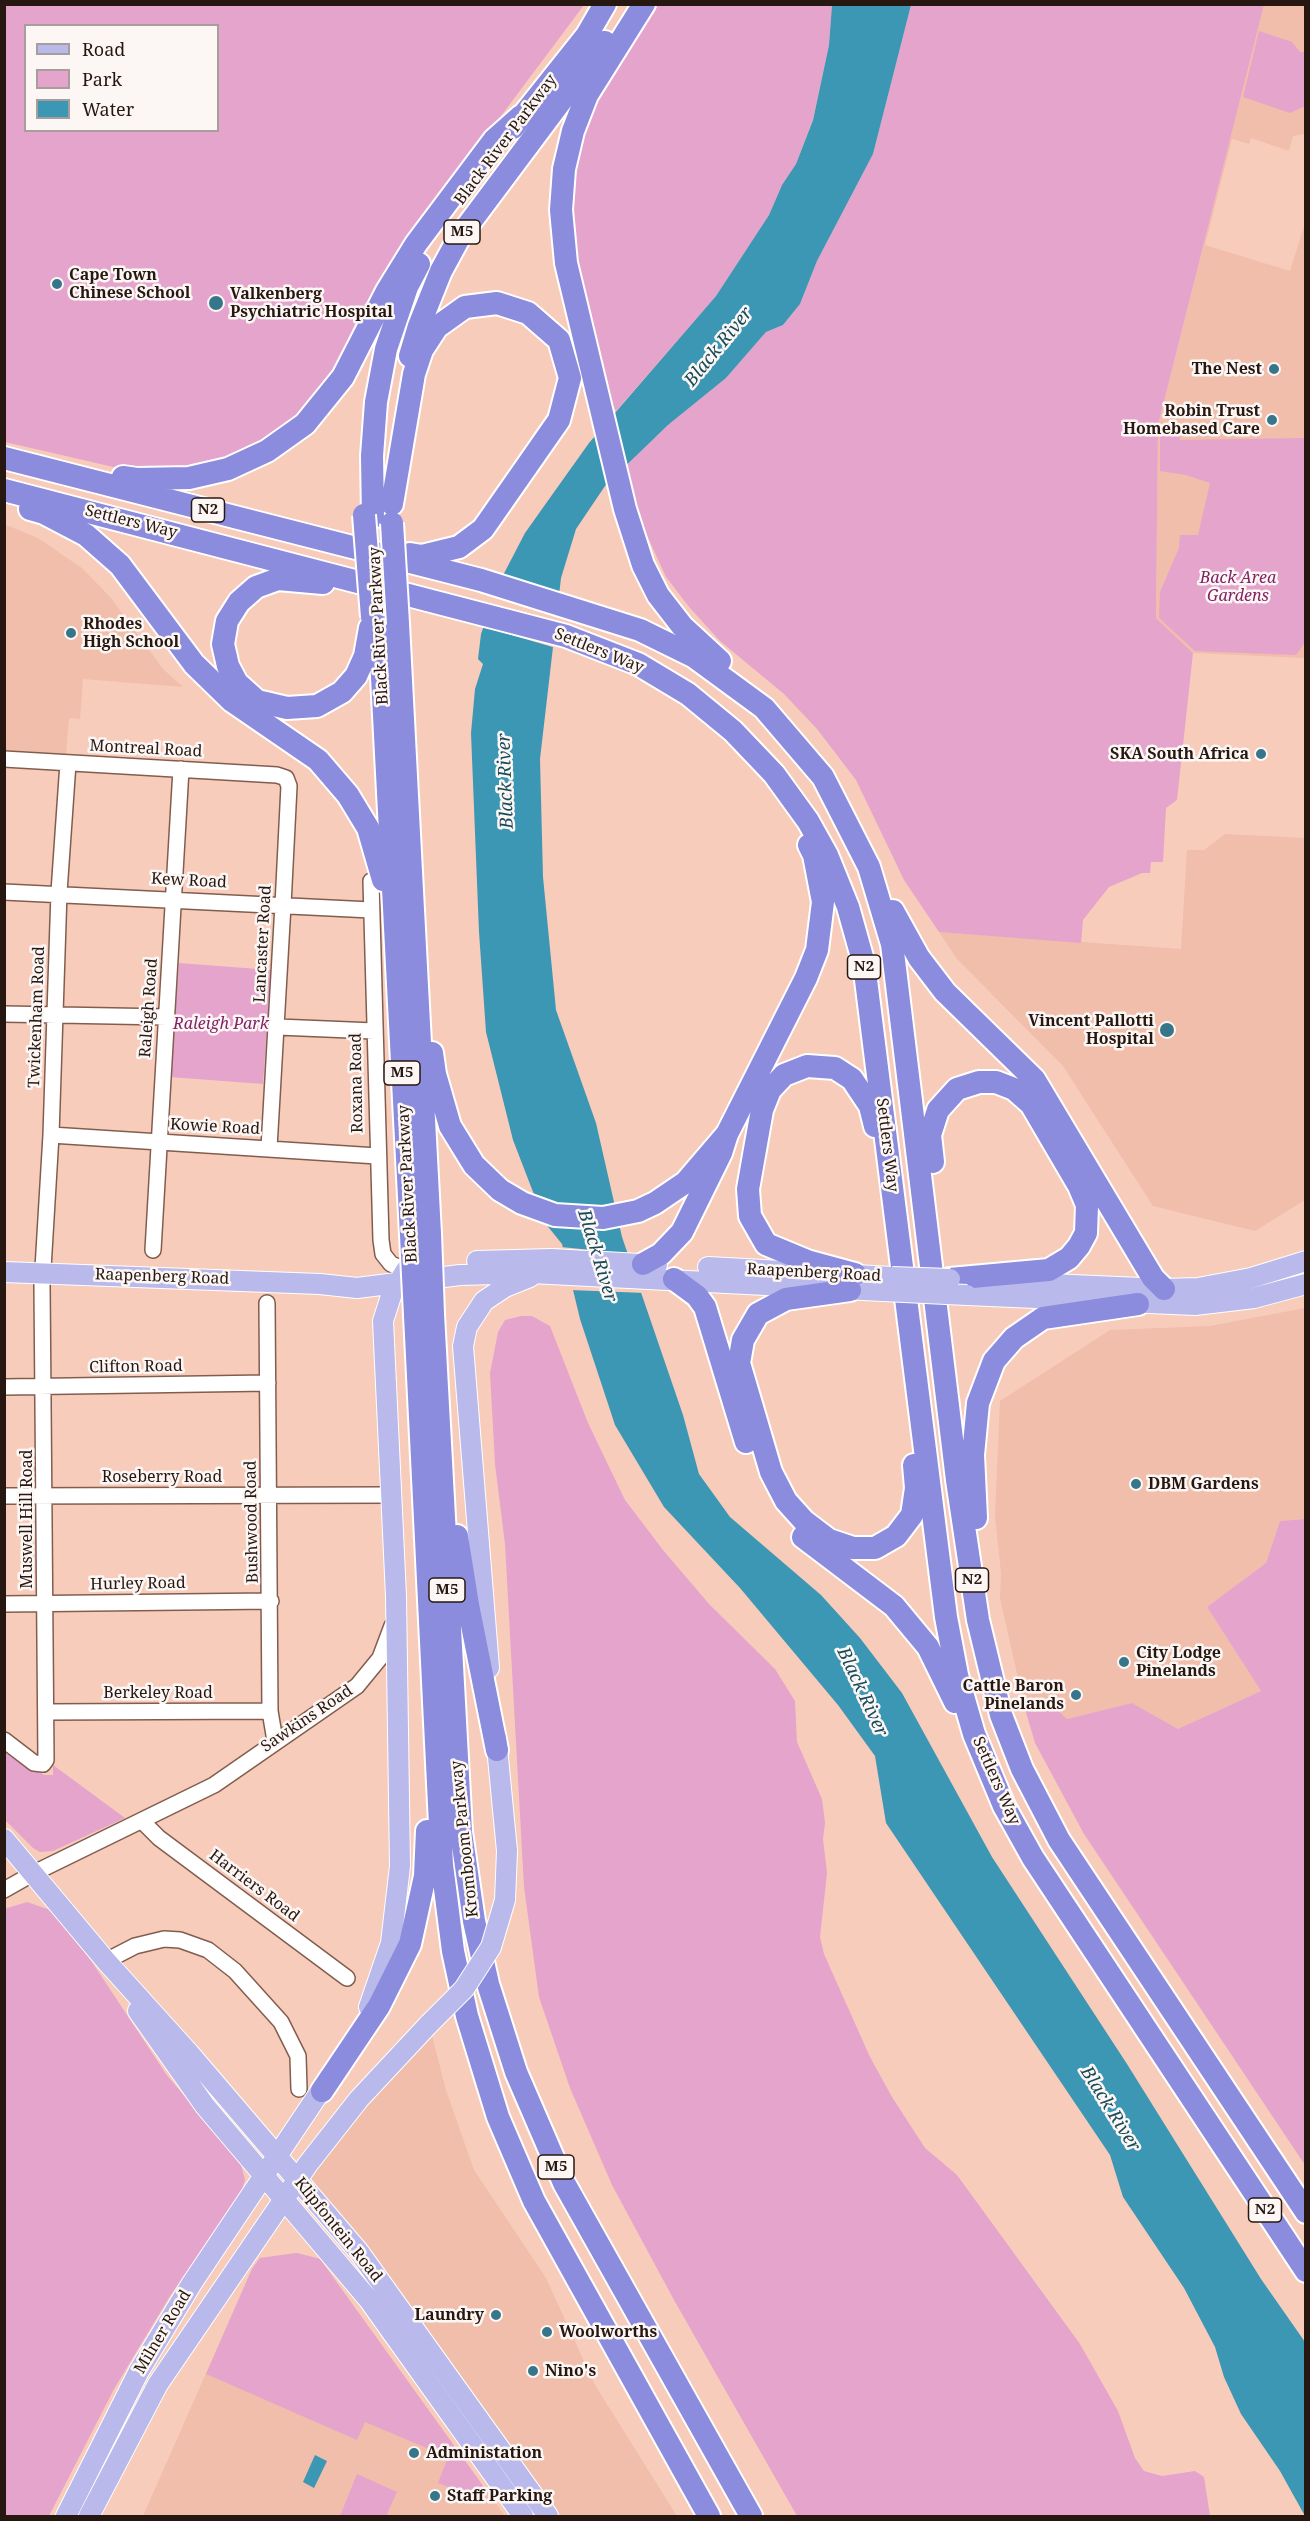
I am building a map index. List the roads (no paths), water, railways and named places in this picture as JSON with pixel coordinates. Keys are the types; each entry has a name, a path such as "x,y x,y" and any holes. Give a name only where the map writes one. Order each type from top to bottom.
{"highway":[{"name":"Black River Parkway","path":"420,1234 393,910 380,515 372,456 376,402 386,349 407,287 436,233 521,116 587,35 605,4"},
{"name":"Black River Parkway","path":"380,515 403,382 419,326 441,271 481,204 632,4"},
{"path":"644,4 587,95 573,131 564,169 561,210 566,263 625,508 643,565 658,595 682,626 710,654 742,678 764,708"},
{"path":"68,474 90,470 137,480 189,478 228,469 258,456 305,424 344,377 387,291 416,244 494,140 521,116"},
{"path":"349,546 422,556 459,547 483,529 559,420 570,378 559,340 528,313 497,303 465,308 437,327 422,350 414,374 380,515"},
{"name":"Settlers Way","path":"4,458 481,580 640,630 693,656 764,708 824,777 869,867 888,925 899,984 939,1337 978,1620 1001,1715 1022,1769 1044,1814 1305,2212"},
{"name":"Settlers Way","path":"4,490 566,636 638,664 688,694 733,730 779,781 808,821 827,855 854,926 867,985 948,1627 957,1675 974,1734 1004,1806 1033,1858 1305,2271"},
{"path":"4,502 44,513 86,535 120,565 194,664 232,701 318,759 348,795 368,828 393,910"},
{"path":"366,583 327,584 278,579 256,587 239,602 227,621 223,644 228,666 237,683 257,701 287,708 316,706 342,692 356,676 383,620"},
{"name":"Black River Parkway","path":"383,620 413,921 424,1315"},
{"path":"641,1269 661,1254 682,1232 721,1153 727,1134 806,978 822,926 823,902 814,855 794,817 779,781"},
{"path":"869,867 877,870 898,924 919,958 945,992 1034,1079 1153,1278 1164,1289"},
{"path":"413,921 435,1074 450,1126 474,1165 500,1190 522,1203 555,1215 603,1218 638,1211 655,1203 686,1182 727,1134"},
{"path":"865,1282 766,1244 750,1216 748,1189 762,1110 770,1090 784,1075 807,1066 835,1068 852,1079 870,1106 891,1173"},
{"path":"939,1337 941,1266 930,1135 938,1110 957,1089 979,1082 996,1082 1014,1089 1031,1104 1079,1186 1087,1204 1086,1233 1069,1258 1049,1270 962,1283"},
{"path":"674,1279 697,1296 705,1307 754,1466 769,1502 798,1534 894,1606 928,1647 951,1696 974,1734"},
{"path":"865,1282 786,1299 764,1310 749,1326 743,1340 740,1363 771,1472 786,1502 829,1540 853,1548 875,1548 896,1536 912,1515 916,1488 905,1373 911,1326"},
{"path":"978,1620 980,1561 973,1455 978,1403 994,1361 1014,1338 1042,1318 1138,1304"},
{"name":"Kromboom Parkway","path":"424,1315 438,1398 461,1832 474,1921 491,1994 527,2100 564,2183 751,2517"},
{"name":"Kromboom Parkway","path":"424,1315 431,1664 440,1845 448,1923 467,2016 489,2091 521,2173 548,2229 709,2517"},
{"path":"438,1398 468,1605 497,1750"},
{"path":"322,2091 393,1982 410,1944 420,1907 426,1864 431,1664"}],"main road":[{"path":"1238,1282 1305,1248"},
{"name":"Raapenberg Road","path":"4,1272 320,1284 357,1288 483,1260 563,1267 641,1269 865,1282"},
{"name":"Raapenberg Road","path":"641,1269 674,1279 962,1283 1164,1289 1238,1282 1305,1262"},
{"name":"Raapenberg Road","path":"320,1284 484,1273 538,1274 563,1267"},
{"name":"Milner Road","path":"89,2517 158,2384 298,2179 359,2099 464,1989 490,1947 505,1900 507,1851 463,1346 467,1328 484,1301 505,1287 538,1274"},
{"name":"Sawkins Road","path":"396,1596 383,1321 402,1277"},
{"name":"Raapenberg Road","path":"962,1283 1138,1304 1227,1302 1305,1284"},
{"path":"357,1288 372,1297 383,1321"},
{"name":"Milner Road","path":"66,2517 139,2371 192,2283 322,2091 371,2004 395,1921 400,1866 396,1596"},
{"name":"Klipfontein Road","path":"4,1839 105,1961 298,2179 385,2287 548,2517"},
{"name":"Klipfontein Road","path":"105,1961 166,2053 264,2176 364,2292 523,2517"}],"street":[{"name":"Montreal Road","path":"4,759 277,775 286,778"},
{"name":"Twickenham Road","path":"44,1272 59,892 68,763"},
{"name":"Raleigh Road","path":"153,1250 181,769"},
{"name":"Lancaster Road","path":"269,1148 278,1027 289,786 286,778"},
{"name":"Roxana Road","path":"371,881 381,1239 383,1254 402,1277"},
{"name":"Kew Road","path":"4,892 59,892 371,910"},
{"path":"4,1014 167,1017"},
{"path":"278,1027 374,1031"},
{"name":"Kowie Road","path":"51,1135 377,1156"},
{"name":"Muswell Hill Road","path":"4,1740 34,1763 43,1764 46,1760 44,1272"},
{"name":"Bushwood Road","path":"267,1303 271,1601 270,1710 275,1741"},
{"name":"Clifton Road","path":"4,1387 268,1383"},
{"name":"Roseberry Road","path":"4,1496 391,1495"},
{"name":"Sawkins Road","path":"4,1890 34,1873 200,1794 365,1678 388,1641 396,1596"},
{"name":"Hurley Road","path":"4,1604 271,1601"},
{"name":"Berkeley Road","path":"47,1712 270,1710"},
{"name":"Harriers Road","path":"142,1821 159,1838 347,1978"},
{"path":"105,1961 135,1946 164,1939 180,1940 208,1950 235,1971 281,2022 298,2056 299,2089"}],"water":[{"name":"Black River","path":"832,5 911,5 873,154 817,261 800,304 783,325 766,332 726,378 668,425 605,486 576,529 561,578 540,759 543,877 556,1010 596,1123 622,1237 683,1415 699,1474 730,1517 821,1595 860,1638 902,1693 992,1857 1127,2064 1261,2279 1305,2342 1305,2516 1280,2471 1241,2414 1224,2377 1215,2347 1184,2288 1123,2197 1110,2155 886,1823 875,1756 838,1705 740,1588 664,1507 615,1425 580,1319 562,1244 545,1223 513,1140 486,1032 479,932 471,733 475,689 483,664 478,659 481,634 499,583 525,533 589,443 716,296 769,215 782,185 796,164 813,120 829,45"},
{"path":"1145,1646 1159,1646 1162,1653 1159,1656 1145,1657"},
{"path":"315,2455 327,2461 314,2488 303,2482"}],"place":[{"name":"Cape Town Chinese School","path":"57,284"},
{"name":"Valkenberg Psychiatric Hospital","path":"216,303"},
{"name":"The Nest","path":"1274,369"},
{"name":"Robin Trust Homebased Care","path":"1272,420"},
{"name":"Rhodes High School","path":"71,633"},
{"name":"SKA South Africa","path":"1261,754"},
{"name":"Vincent Pallotti Hospital","path":"1167,1030"},
{"name":"DBM Gardens","path":"1136,1484"},
{"name":"City Lodge Pinelands","path":"1124,1662"},
{"name":"Cattle Baron Pinelands","path":"1076,1695"},
{"name":"Laundry","path":"496,2315"},
{"name":"Woolworths","path":"547,2332"},
{"name":"Nino's","path":"533,2371"},
{"name":"Administation","path":"414,2453"},
{"name":"Staff Parking","path":"435,2496"}],"park label":[{"name":"Back Area Gardens","path":"1238,587"},
{"name":"Raleigh Park","path":"221,1024"}]}
